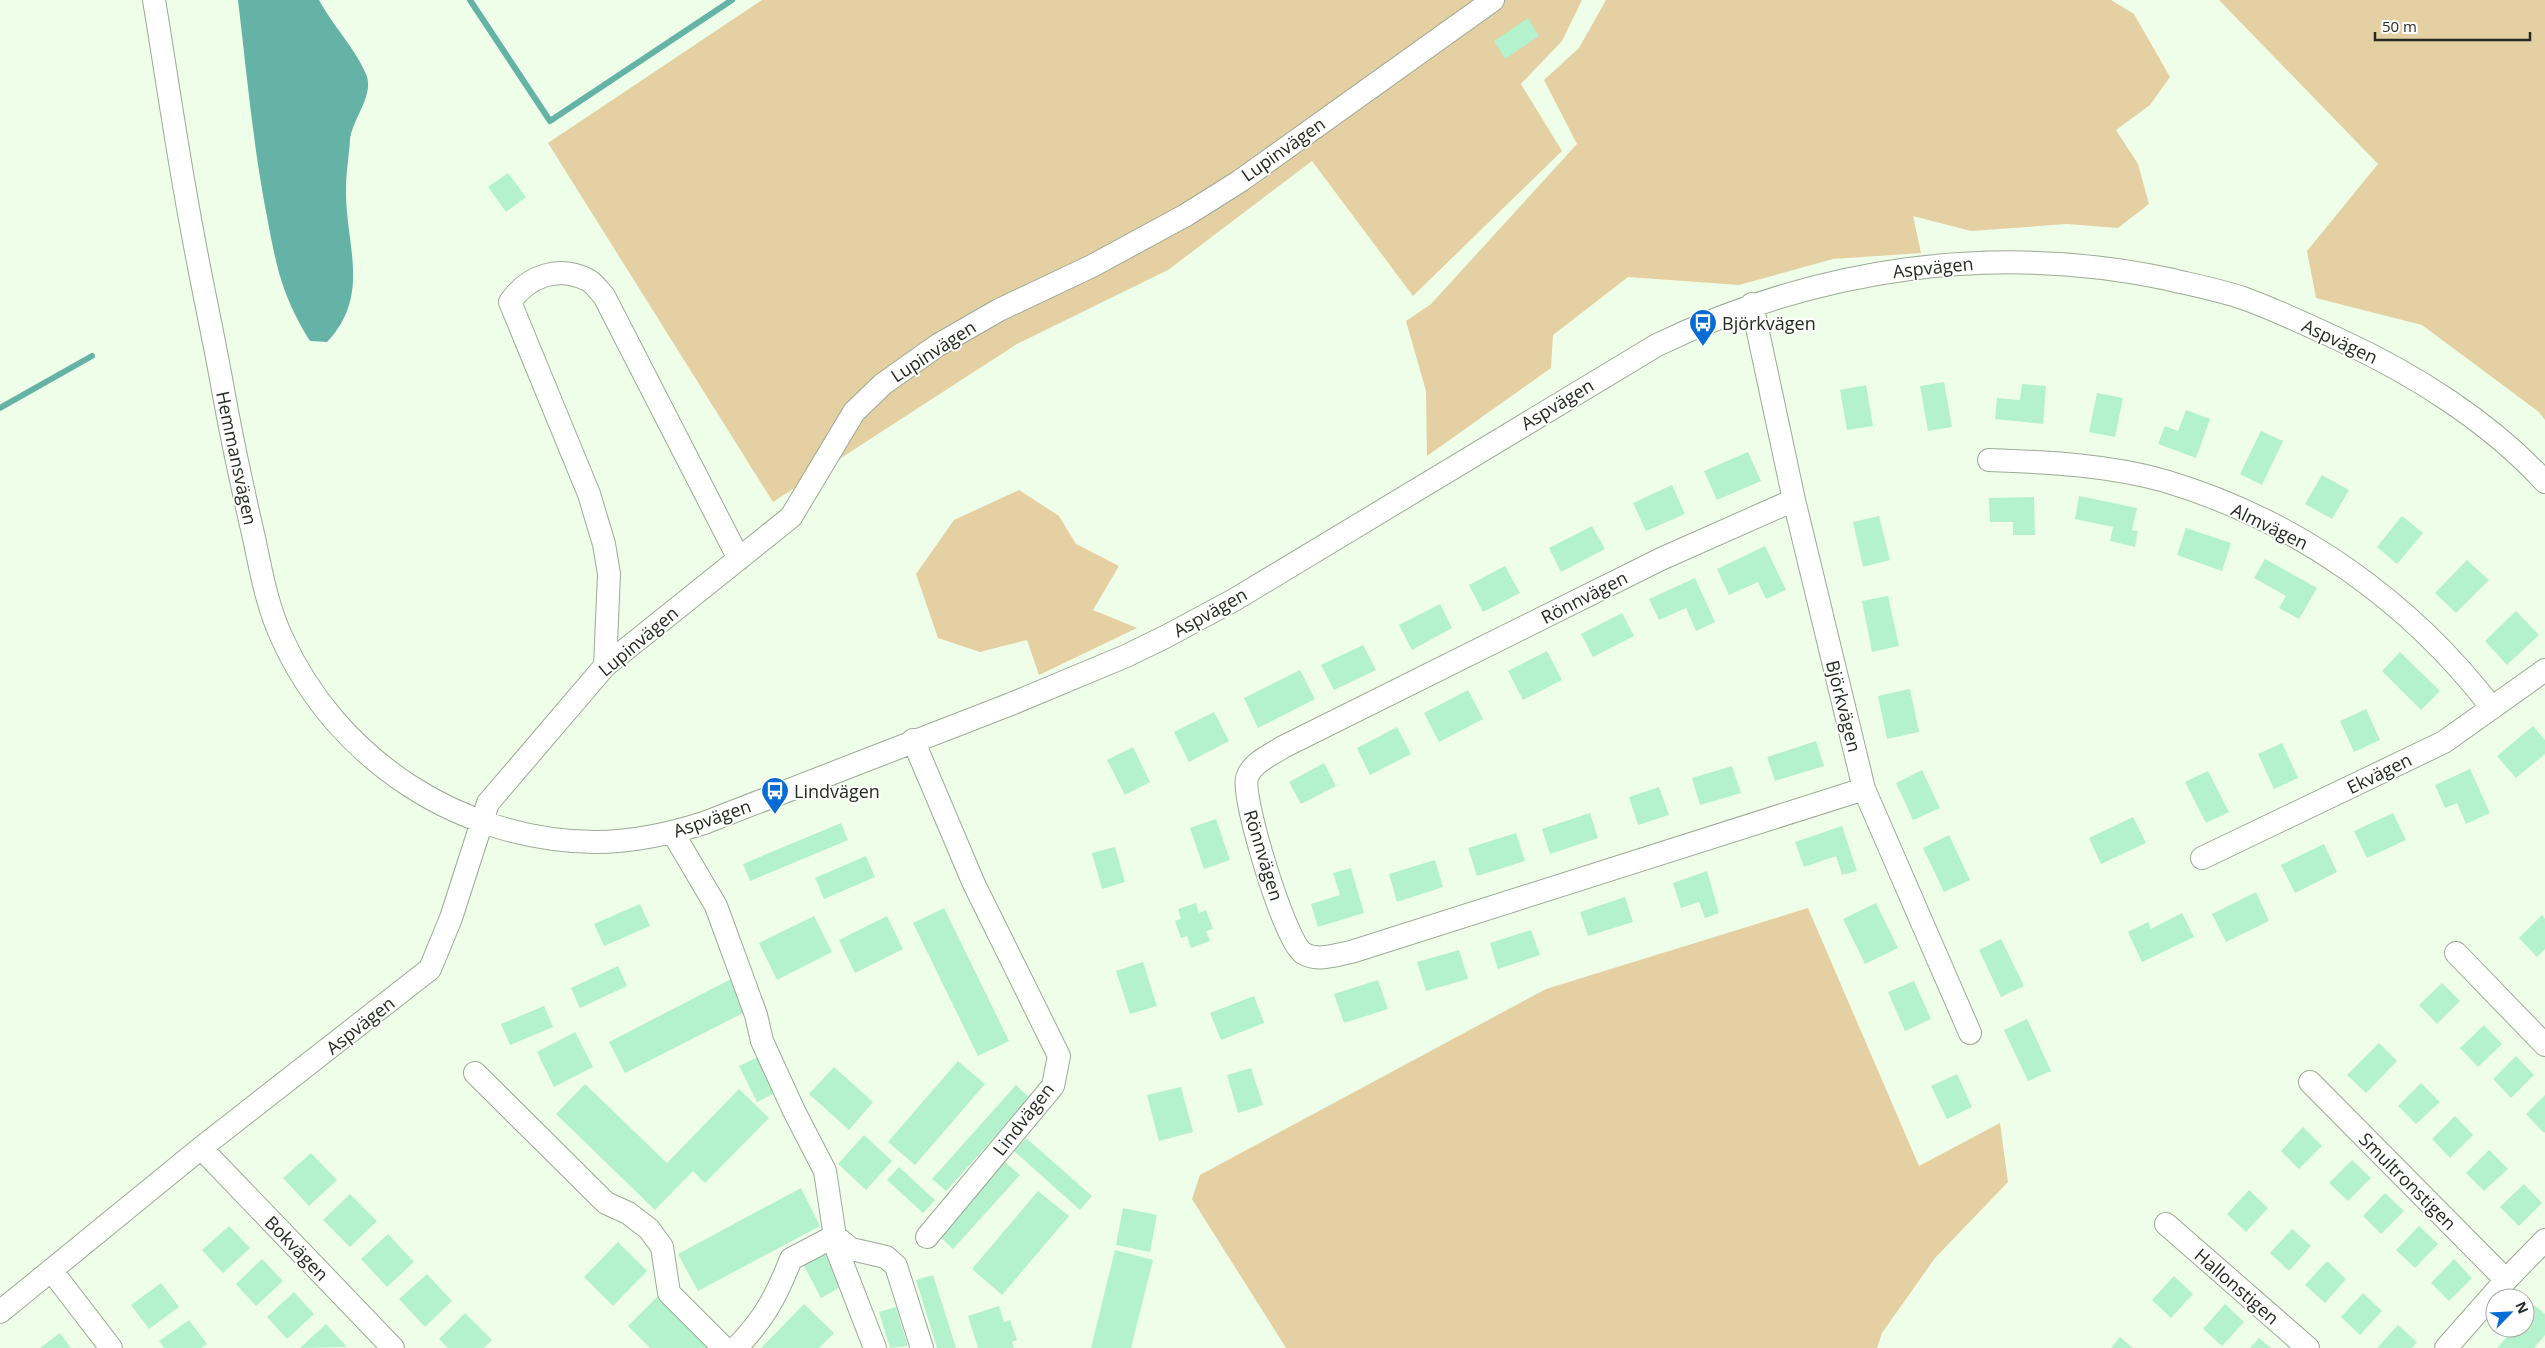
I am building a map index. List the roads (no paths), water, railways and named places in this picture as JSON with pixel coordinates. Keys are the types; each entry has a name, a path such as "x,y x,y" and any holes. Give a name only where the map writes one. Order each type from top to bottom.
{"street":[{"name":"Hemmansvägen","path":"154,0 192,234 234,449 267,598 282,637 301,674 324,709 348,738 372,760 398,779 432,800 482,823"},
{"name":"Lupinvägen","path":"482,823 488,803 605,666 791,518 854,412 883,384 938,344 999,310 1092,266 1186,214 1240,181 1493,0"},
{"name":"Aspvägen","path":"0,1312 201,1148 430,969 451,918 482,823 548,839 596,842 673,833 704,823 913,740 1011,704 1126,656 1234,600 1657,344 1705,322 1752,304 1811,287 1869,274 1915,267 1981,262 2069,264 2126,270 2243,298 2311,326 2364,351 2432,389 2478,422 2545,482"},
{"path":"605,666 609,574 604,544 589,494 510,302 525,284 544,274 567,272 589,280 604,296 740,559"},
{"name":"Björkvägen","path":"1752,304 1794,500 1864,789 1970,1033"},
{"name":"Almvägen","path":"1989,460 2100,468 2165,481 2223,503 2291,534 2346,567 2399,607 2465,673 2492,708"},
{"name":"Rönnvägen","path":"1794,500 1661,559 1283,747 1251,769 1247,778 1245,789 1253,824 1286,928 1294,945 1301,953 1315,958 1351,952 1864,789"},
{"name":"Ekvägen","path":"2202,858 2444,742 2545,670"},
{"name":"Lindvägen","path":"913,740 974,884 1059,1056 1053,1086 927,1237"},
{"path":"673,833 716,906 756,1015 762,1041 825,1172 836,1250 875,1348"},
{"path":"2456,953 2545,1045"},
{"path":"475,1073 606,1203 628,1213 649,1229 662,1247 670,1293 724,1348"},
{"name":"Smultronstigen","path":"2310,1082 2506,1280"},
{"name":"Bokvägen","path":"201,1148 393,1348"},
{"name":"Hallonstigen","path":"2166,1224 2308,1348"},
{"path":"736,1348 755,1328 776,1296 791,1259 835,1236"},
{"path":"835,1236 851,1248 886,1257 896,1266 922,1348"},
{"path":"2446,1348 2506,1280 2545,1240"},
{"path":"51,1270 111,1348"}],"water":[{"path":"238,0 319,0 366,74 368,90 352,132 346,177 353,287 349,306 341,324 327,342 310,341 299,323 279,273 260,176"}],"waterway":[{"path":"470,0 550,121 732,0"},
{"path":"0,408 92,356"}],"place":[{"name":"Björkvägen","path":"1703,347"},
{"name":"Lindvägen","path":"775,815"}]}
